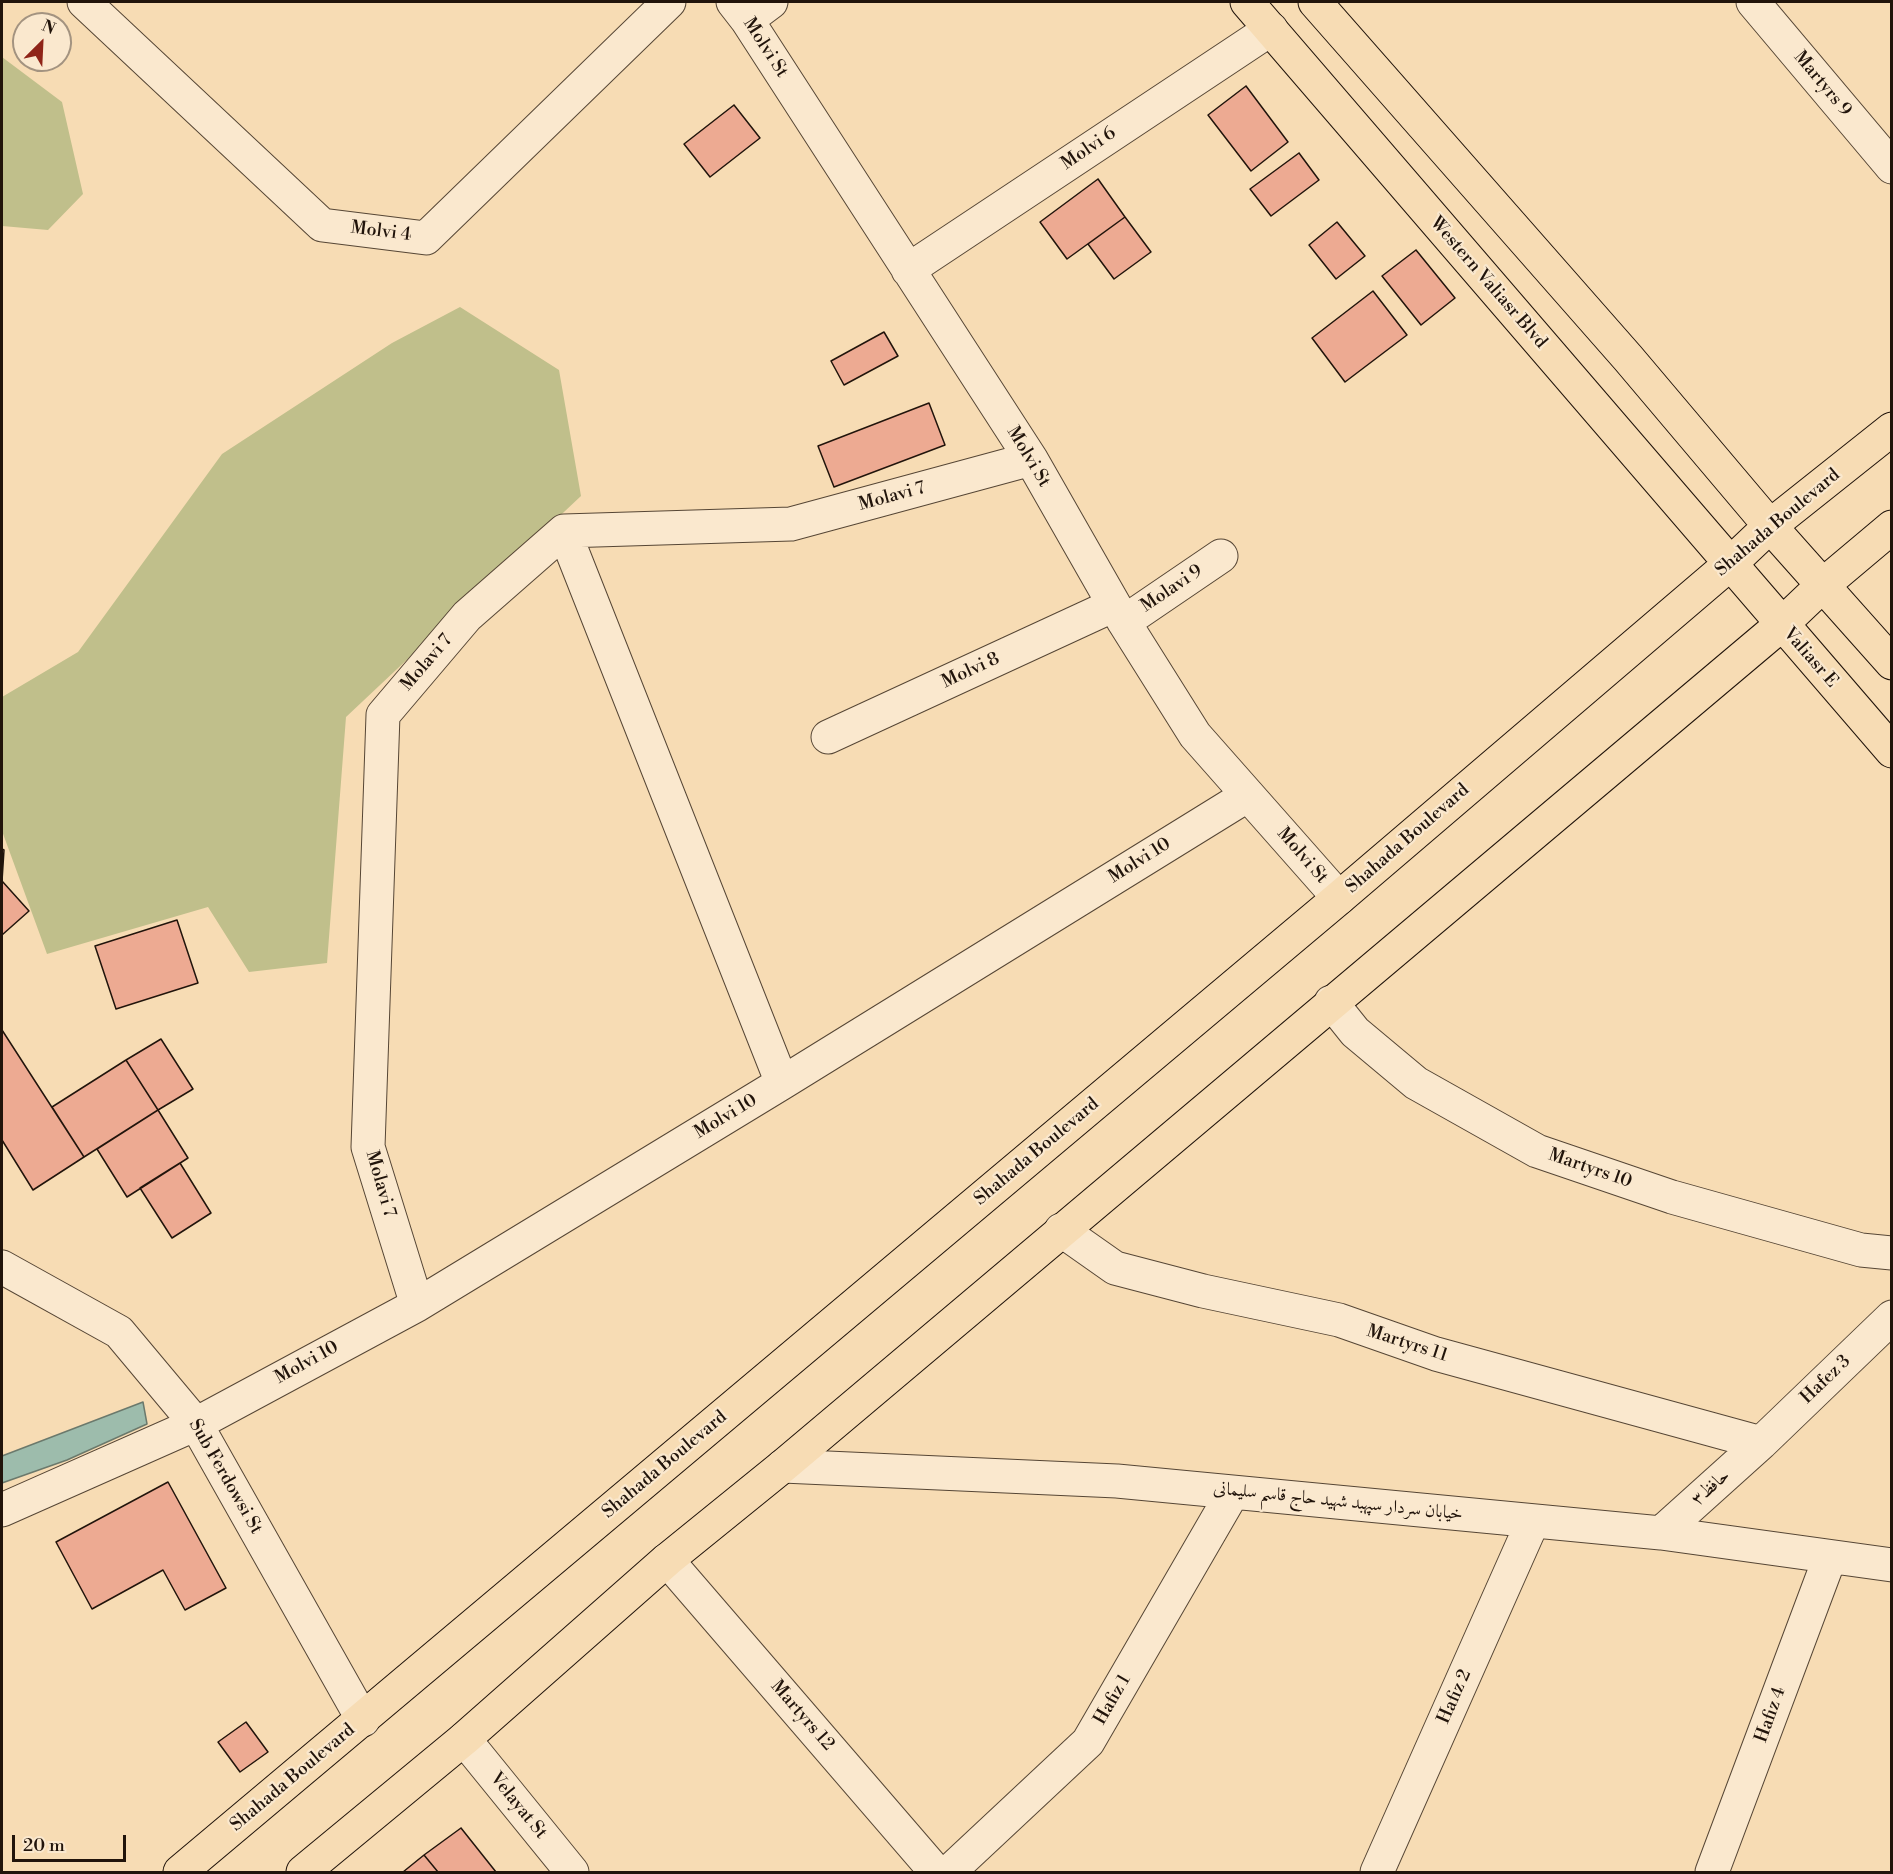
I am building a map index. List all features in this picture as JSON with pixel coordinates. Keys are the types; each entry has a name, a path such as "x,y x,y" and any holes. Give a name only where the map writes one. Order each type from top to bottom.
{"main road":[{"name":"Western Valiasr Blvd","path":"1247,2 1730,564"},
{"path":"1315,2 1620,349 1770,526 1892,663"},
{"name":"Shahada Boulevard","path":"180,1872 1339,898 1730,564 1770,526 1892,429"},
{"path":"303,1872 464,1739 667,1560 783,1466 1781,625 1823,585 1892,527"},
{"name":"Valiasr E","path":"1730,564 1892,751"}],"street":[{"name":"Molvi 4","path":"84,2 322,225 426,238 669,2"},
{"name":"Martyrs 9","path":"1753,2 1892,167"},
{"name":"Molvi St","path":"750,8 908,270 1031,459 1119,614 1195,735 1339,898"},
{"name":"Molvi 6","path":"908,270 1270,29"},
{"name":"Molavi 7","path":"417,1305 368,1147 383,715 467,616 564,531 791,524 1031,459"},
{"path":"564,531 782,1083"},
{"name":"Molavi 9","path":"1119,614 1221,556"},
{"name":"Molvi 8","path":"828,737 1119,614"},
{"name":"Molvi 10","path":"2,1510 196,1424 417,1305 1248,795"},
{"name":"Martyrs 10","path":"1331,1002 1355,1032 1416,1083 1537,1151 1672,1197 1861,1250 1892,1253"},
{"name":"Martyrs 11","path":"1061,1230 1115,1268 1203,1291 1339,1320 1436,1354 1761,1443"},
{"name":"Sub Ferdowsi St","path":"2,1267 119,1332 196,1424 363,1720"},
{"name":"Hafez 3","path":"1761,1443 1892,1317"},
{"name":"حافظ۳","path":"1661,1533 1761,1443"},
{"name":"خیابان سردار سپهبد شهید حاج قاسم سلیمانی","path":"783,1466 1117,1481 1661,1533 1892,1565"},
{"name":"Hafiz 1","path":"949,1872 1088,1742 1233,1492"},
{"name":"Hafiz 2","path":"1377,1872 1533,1521"},
{"name":"Hafiz 4","path":"1712,1872 1830,1557"},
{"name":"Martyrs 12","path":"667,1560 936,1872"},
{"name":"Velayat St","path":"464,1739 572,1872"}],"shaded area":[{"path":"2,57 12,64 12,72 22,72 62,102 83,194 48,230 2,226"},
{"path":"460,307 559,370 581,496 346,717 327,963 249,972 208,907 47,954 2,831 2,697 78,652 222,454 392,343"},
{"path":"143,1402 147,1424 67,1460 2,1483 2,1456"}],"building":[{"path":"1246,86 1288,142 1251,171 1208,115"},
{"path":"734,105 760,138 710,177 684,144"},
{"path":"1299,153 1319,180 1271,216 1250,189"},
{"path":"1098,179 1125,217 1067,259 1040,222"},
{"path":"1125,217 1151,252 1114,279 1088,244"},
{"path":"1337,222 1365,256 1336,279 1309,245"},
{"path":"1416,250 1455,298 1421,325 1382,276"},
{"path":"1373,291 1407,335 1345,382 1312,338"},
{"path":"884,332 898,356 844,385 831,361"},
{"path":"929,403 945,445 834,487 818,446"},
{"path":"2,849 4,850 2,881"},
{"path":"2,881 29,911 2,935"},
{"path":"177,920 198,983 116,1009 95,946"},
{"path":"2,1030 84,1157 33,1190 2,1140"},
{"path":"161,1039 193,1089 158,1110 126,1060"},
{"path":"126,1060 158,1110 84,1157 52,1107"},
{"path":"158,1110 188,1158 127,1197 97,1149"},
{"path":"180,1163 211,1213 172,1238 140,1188"},
{"path":"168,1482 226,1588 185,1610 163,1570 92,1609 56,1542"},
{"path":"246,1722 268,1752 240,1772 218,1742"},
{"path":"461,1828 496,1872 438,1872 424,1855"},
{"path":"424,1855 438,1872 403,1872"}]}
